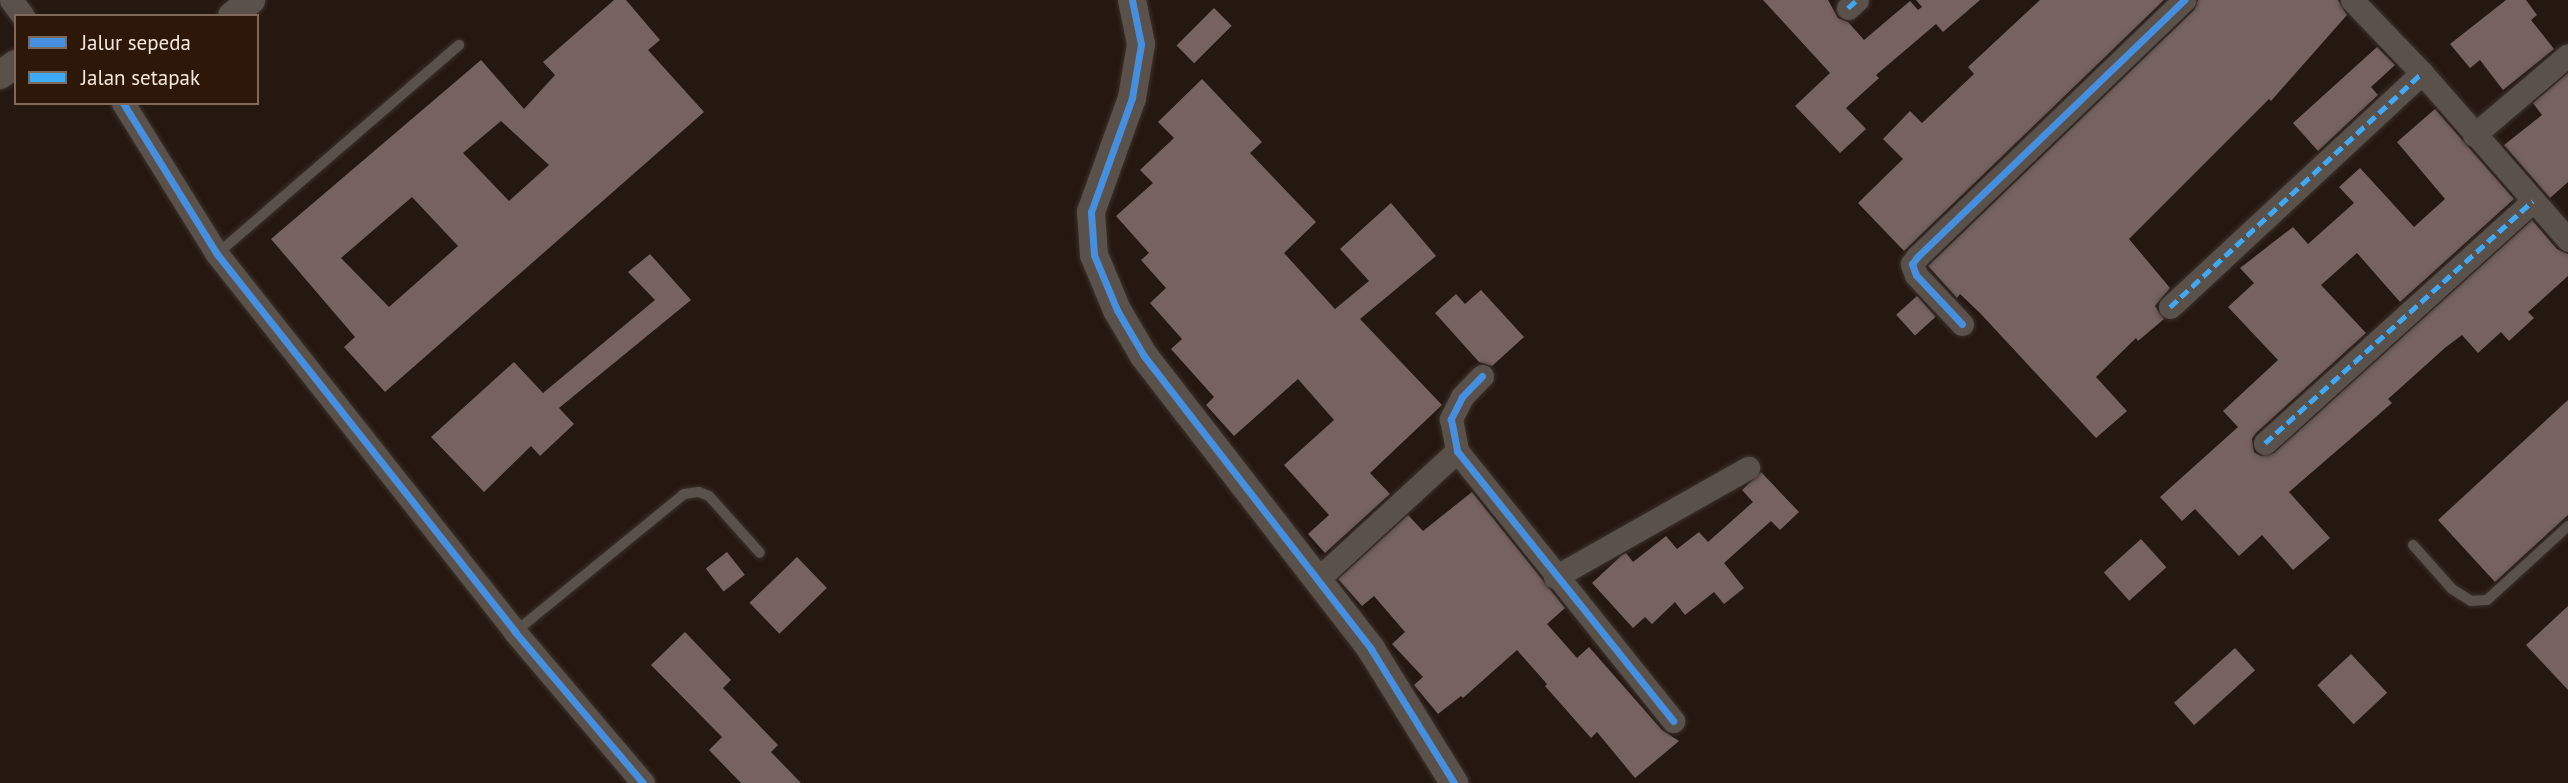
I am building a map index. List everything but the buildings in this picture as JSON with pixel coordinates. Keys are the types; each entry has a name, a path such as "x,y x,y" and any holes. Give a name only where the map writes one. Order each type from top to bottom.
{"street":[{"path":"234,14 251,0"},
{"path":"1132,0 1141,44 1132,98 1091,212 1094,255 1117,310 1143,356 1371,649 1454,783"},
{"path":"1962,324 1916,275 1912,264 2184,0"},
{"path":"2351,0 2422,72 2568,240"},
{"path":"2474,135 2568,55"},
{"path":"2170,307 2422,72"},
{"path":"124,105 217,254 515,632 643,783"},
{"path":"2265,443 2533,201"},
{"path":"1482,376 1462,397 1451,419 1457,451 1673,721"},
{"path":"1318,579 1457,451"},
{"path":"1555,576 1748,468"}],"lane":[{"path":"217,254 459,45"},
{"path":"515,632 684,494 699,492 709,496 760,552"},
{"path":"2413,545 2452,589 2471,601 2487,600 2568,526"}],"marked path":[{"path":"1848,8 1857,0"},
{"path":"2170,307 2422,73"},
{"path":"2265,443 2533,201"}],"cycle path":[{"path":"1132,0 1141,44 1132,98 1091,212 1094,255 1117,310 1144,356 1371,649 1454,783"},
{"path":"1962,324 1916,275 1912,264 2184,0"},
{"path":"124,105 217,254 515,632 643,783"},
{"path":"1482,376 1462,397 1451,419 1457,451 1673,721"}]}
